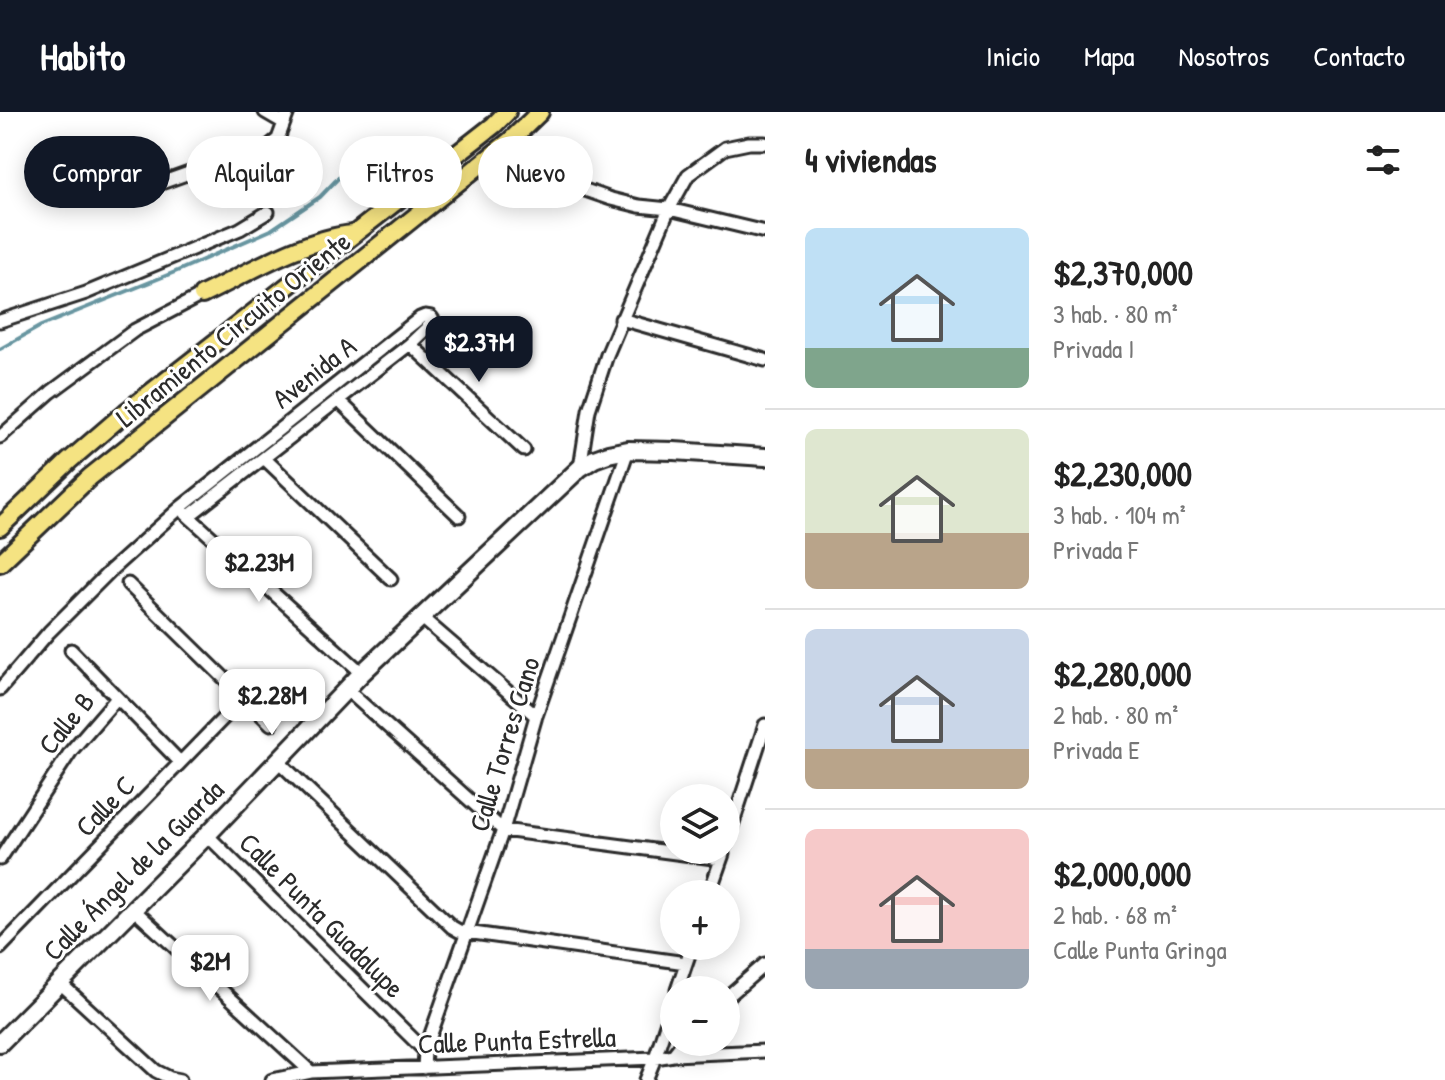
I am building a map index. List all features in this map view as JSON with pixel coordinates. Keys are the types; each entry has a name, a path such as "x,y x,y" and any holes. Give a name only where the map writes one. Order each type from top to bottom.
{"main road":[{"name":"Libramiento Circuito Oriente","path":"0,527 126,412 507,112"},
{"name":"Libramiento Circuito Oriente","path":"515,136 540,112"},
{"name":"Libramiento Circuito Oriente","path":"0,563 90,477 478,166"},
{"path":"202,295 312,242 354,234"}],"street":[{"path":"170,180 203,168 225,169 246,164 278,139 286,118 265,112"},
{"path":"580,468 589,410 607,355 669,209 688,175 725,148 765,143"},
{"path":"593,193 639,206 669,209 765,232"},
{"path":"0,321 86,293 240,229 268,212"},
{"path":"0,437 51,392 135,330 202,295"},
{"name":"Avenida A","path":"0,689 49,632 91,590 185,512 420,318 431,317 433,320 429,326 410,344 339,401 265,459 185,512"},
{"path":"621,319 765,360"},
{"path":"410,344 524,450"},
{"path":"339,401 459,516"},
{"name":"Calle Ángel de la Guarda","path":"0,1043 207,835 362,673 580,468 594,459 628,450 765,457"},
{"name":"Calle Torres Cano","path":"425,1051 503,830 536,716 628,450"},
{"path":"265,459 391,579"},
{"path":"185,512 362,673"},
{"path":"128,584 271,724"},
{"path":"421,617 536,716"},
{"path":"71,650 180,762"},
{"path":"346,689 503,830 660,848"},
{"name":"Calle C","path":"0,948 244,697"},
{"name":"Calle B","path":"0,859 71,751 117,698"},
{"path":"740,801 765,725"},
{"path":"277,760 452,927 468,933 686,963"},
{"name":"Calle Punta Guadalupe","path":"207,835 425,1051"},
{"path":"132,908 311,1072"},
{"path":"682,976 687,960"},
{"path":"740,986 765,964"},
{"path":"59,982 156,1071 180,1080"},
{"path":"759,1051 765,1042"},
{"path":"646,1080 660,1043"},
{"path":"424,1068 425,1051"},
{"name":"Calle Punta Estrella","path":"272,1080 311,1072 667,1056"}],"waterway":[{"path":"0,349 41,326 271,230 320,197 339,177"}]}
